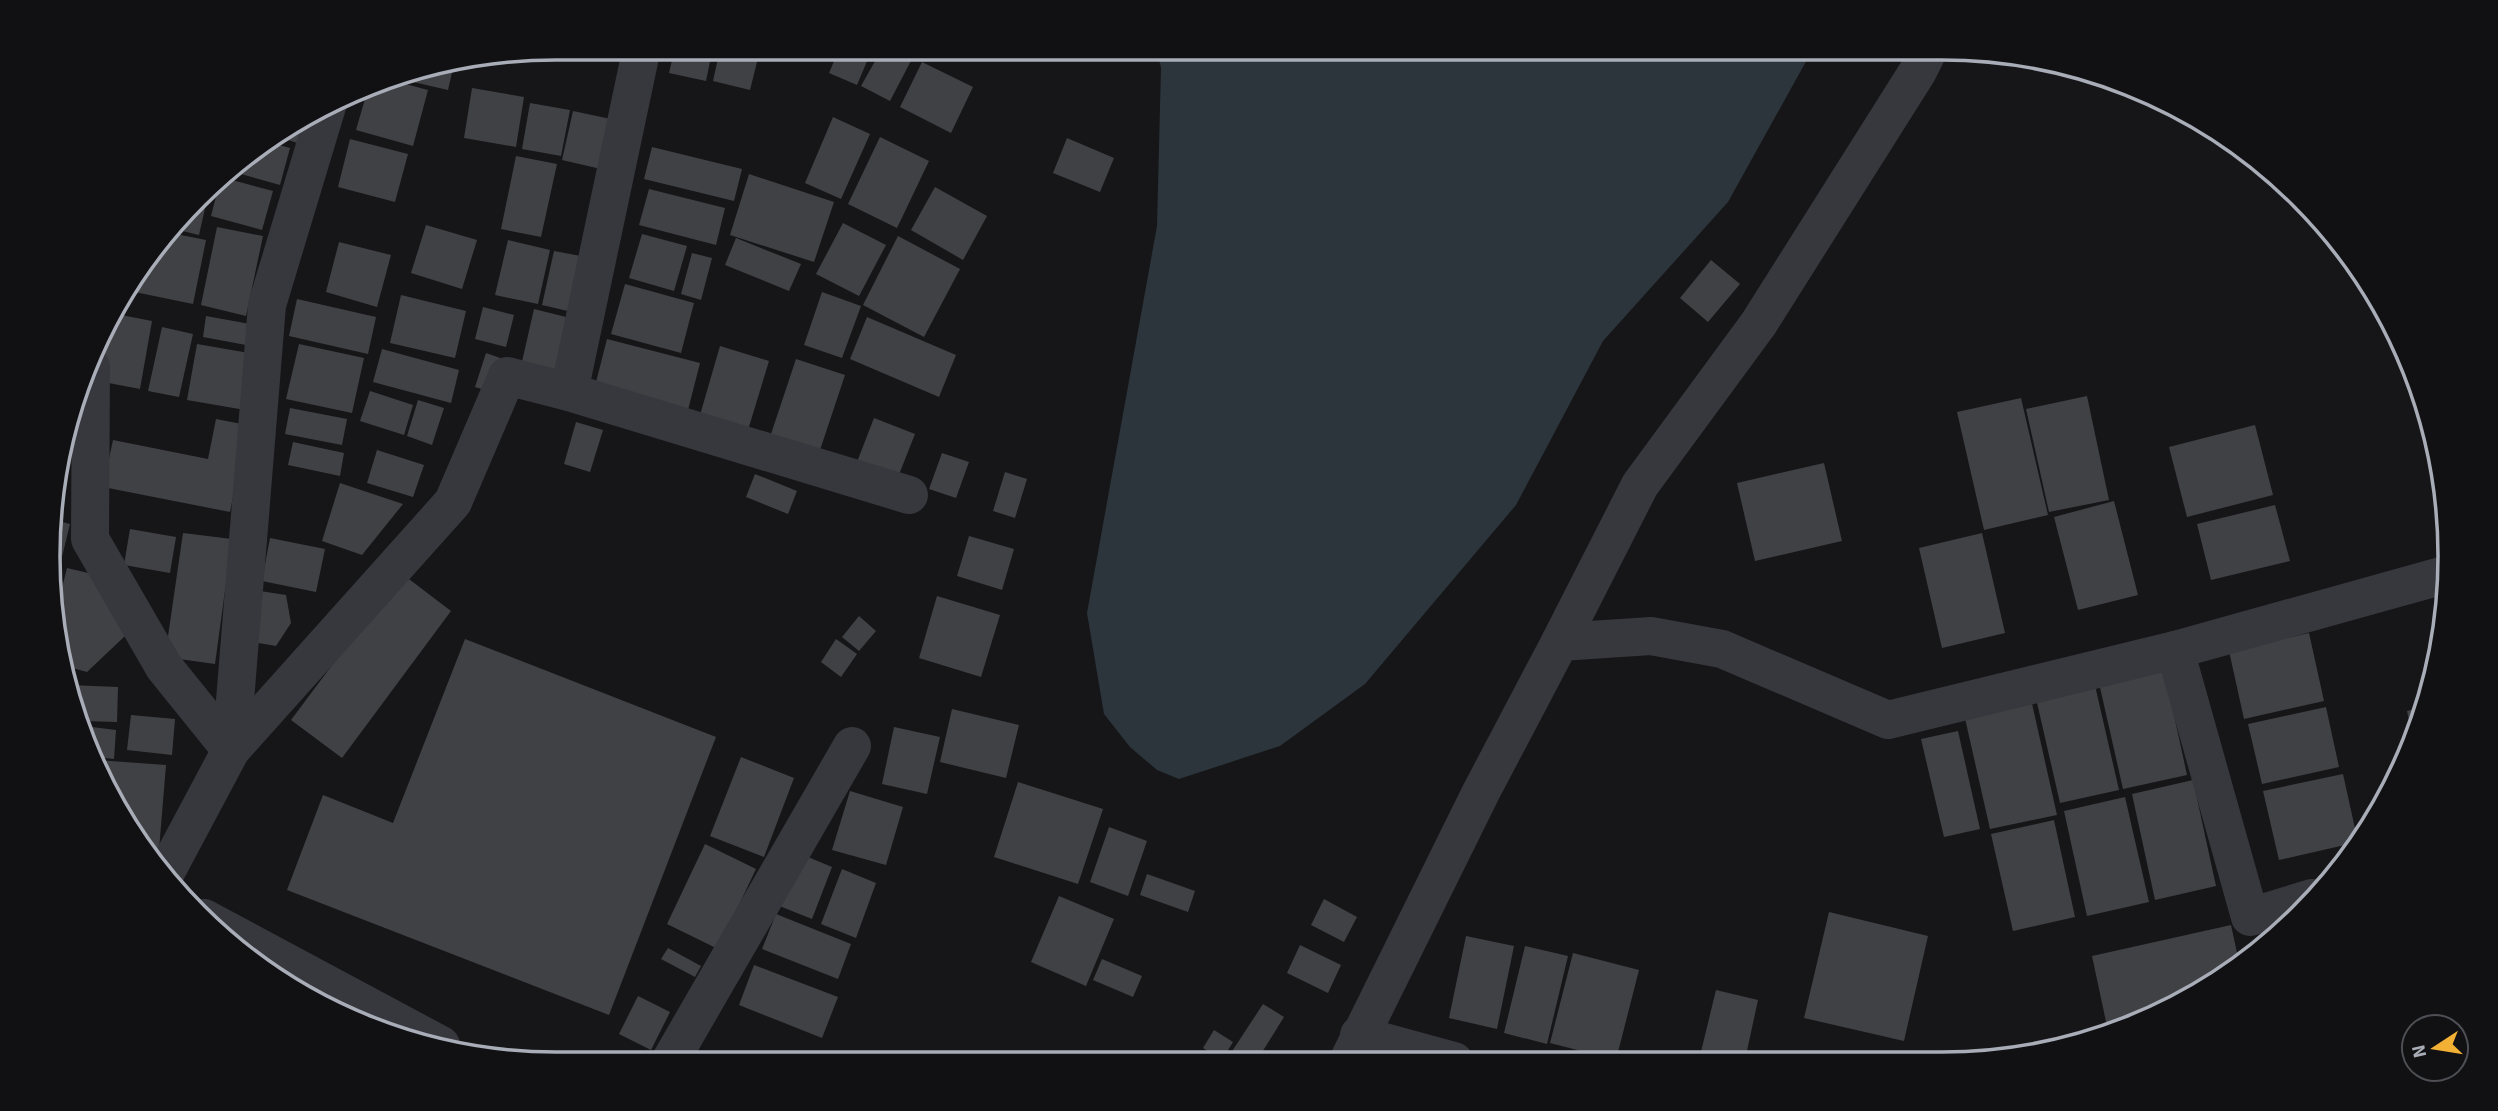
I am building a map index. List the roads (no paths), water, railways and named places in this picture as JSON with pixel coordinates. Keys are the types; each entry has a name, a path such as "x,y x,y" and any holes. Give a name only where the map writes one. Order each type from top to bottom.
{"street":[{"path":"569,392 639,60"},
{"path":"1385,1052 1354,1048 1481,792 1640,485 1759,323 1923,60"},
{"path":"231,750 267,305 324,117"},
{"path":"169,866 231,750 453,502 507,376 569,392 909,495"},
{"path":"91,383 90,539 164,667 231,750"},
{"path":"1560,642 1651,636 1722,649 1888,720 2175,650 2437,576"},
{"path":"2175,650 2250,917 2296,903"},
{"path":"674,1052 852,746"},
{"path":"253,949 339,1001"}]}
